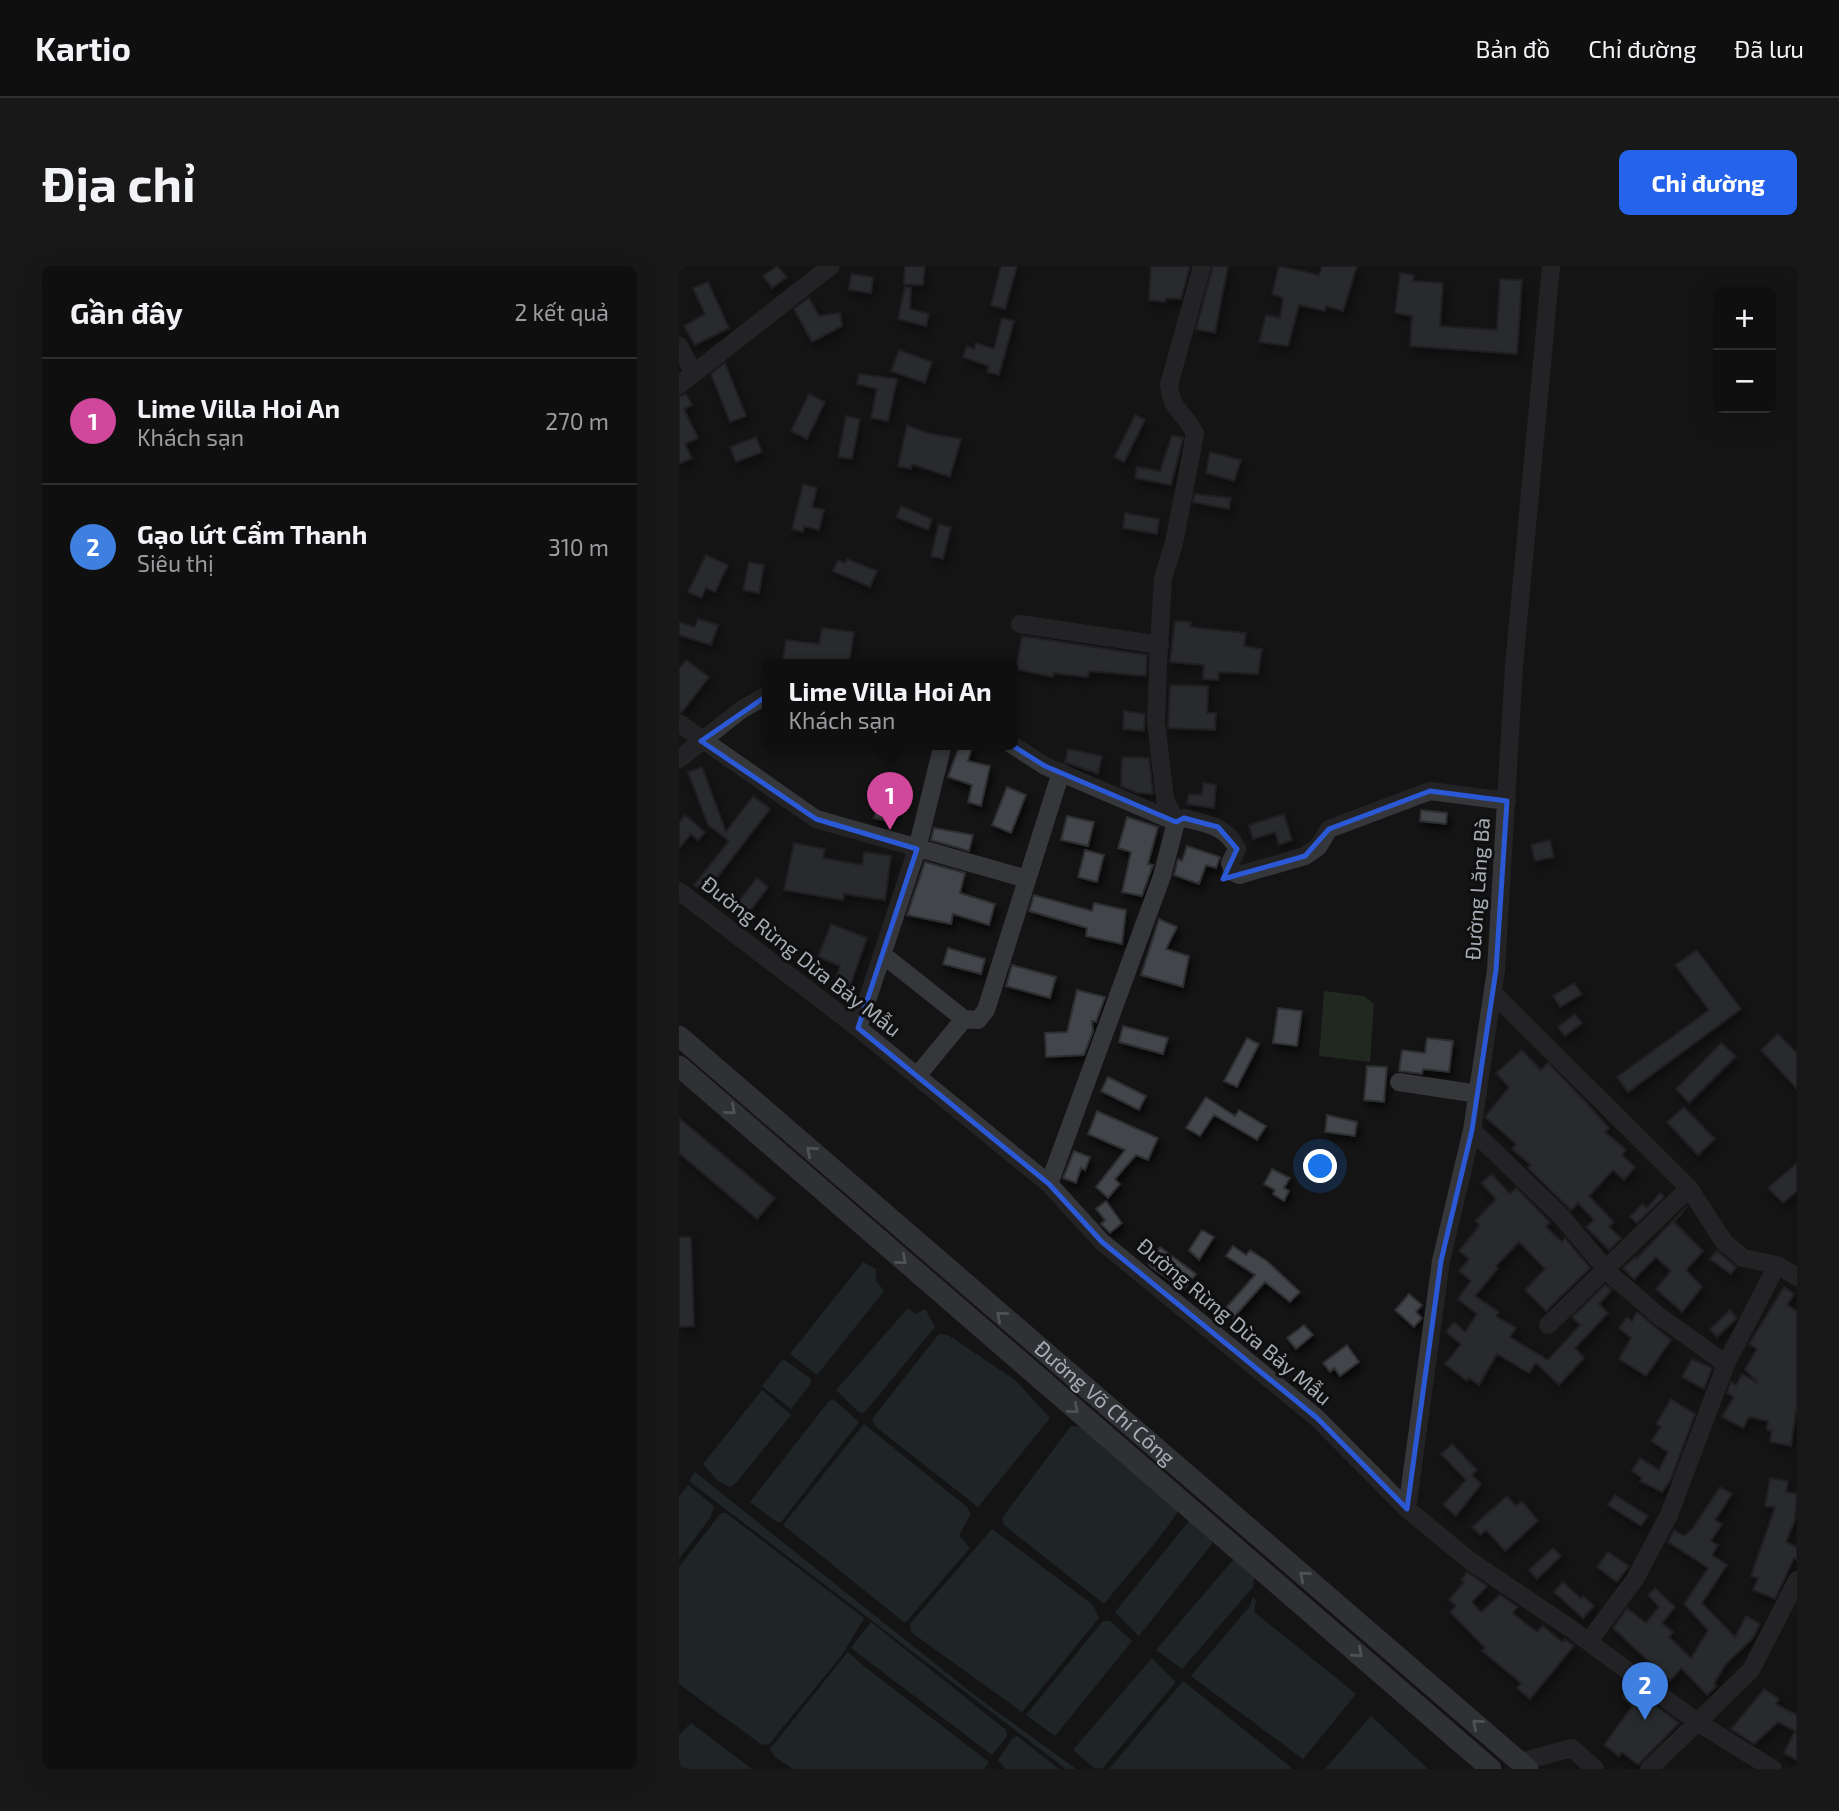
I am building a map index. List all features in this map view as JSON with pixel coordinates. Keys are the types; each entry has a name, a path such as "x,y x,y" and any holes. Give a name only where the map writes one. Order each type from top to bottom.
{"main road":[{"name":"Đường Võ Chí Công","path":"679,1036 1520,1767"},
{"name":"Đường Võ Chí Công","path":"679,1066 1491,1769"},
{"path":"825,1192 840,1176"}],"street":[{"path":"679,385 831,266"},
{"path":"1049,1184 1162,876 1176,822 1165,799 1156,722 1163,578 1195,447 1195,434 1189,421 1171,404 1169,385 1202,266"},
{"name":"Đường Lăng Bà","path":"1407,1510 1441,1261 1472,1130 1493,993 1514,666 1551,266"},
{"path":"679,346 694,373"},
{"path":"1020,624 1160,645"},
{"path":"679,759 741,710 762,698"},
{"path":"679,723 701,741 816,819 1027,879"},
{"path":"1018,748 1061,772 1176,822"},
{"path":"859,1028 917,849 942,750"},
{"path":"882,954 964,1019 978,1020 986,1010 1061,772"},
{"path":"1176,822 1184,818 1219,827 1231,836 1237,849 1230,863 1233,872 1239,875 1305,856 1318,847 1329,829 1430,791 1507,801"},
{"name":"Đường Rừng Dừa Bảy Mẫu","path":"679,891 859,1028 1049,1184 1102,1242 1317,1419 1407,1510 1469,1560 1589,1641 1697,1722 1773,1769"},
{"path":"1493,993 1689,1188 1724,1242 1743,1258 1777,1265 1797,1277"},
{"path":"917,1076 964,1019"},
{"path":"1399,1083 1478,1094"},
{"path":"1472,1130 1562,1217 1604,1268 1659,1316 1726,1364"},
{"path":"1548,1325 1689,1188"},
{"path":"1589,1641 1635,1579 1669,1515 1726,1364 1777,1265"},
{"path":"1649,1769 1751,1670 1797,1580"},
{"path":"1520,1767 1572,1748 1595,1769"}],"highlighted area":[{"path":"771,693 973,721 1045,766 1176,822 1184,818 1218,827 1237,849 1223,879 1305,856 1329,829 1430,791 1507,801 1496,970 1472,1130 1441,1261 1407,1509 1317,1418 1102,1242 1049,1184 858,1028 917,849 816,819 701,741"}],"shaded area":[{"path":"1324,991 1364,996 1374,1004 1370,1062 1319,1056"},
{"path":"863,1262 876,1269 876,1281 884,1291 817,1375 790,1354"},
{"path":"908,1308 915,1314 925,1309 935,1327 864,1413 859,1412 836,1390"},
{"path":"939,1334 948,1335 1015,1380 1050,1418 978,1507 876,1427 872,1419"},
{"path":"783,1359 810,1378 811,1383 791,1409 762,1386"},
{"path":"762,1390 791,1415 730,1487 718,1481 703,1464"},
{"path":"834,1400 859,1422 781,1522 777,1522 750,1502 829,1401"},
{"path":"864,1424 967,1507 971,1514 959,1535 970,1548 905,1623 783,1525"},
{"path":"1071,1426 1081,1427 1179,1510 1104,1604 1004,1525 1002,1518"},
{"path":"695,1472 977,1697 1076,1769 1066,1769 689,1481"},
{"path":"688,1485 714,1506 710,1518 679,1559 679,1497"},
{"path":"721,1513 726,1513 864,1618 842,1655 769,1744 762,1745 679,1684 679,1567"},
{"path":"1190,1520 1212,1534 1212,1544 1139,1636 1115,1612"},
{"path":"992,1529 1093,1605 1099,1618 1022,1712 911,1632 910,1624"},
{"path":"1233,1560 1254,1574 1253,1587 1182,1669 1156,1650"},
{"path":"1253,1597 1256,1600 1254,1612 1356,1694 1303,1759 1191,1676 1249,1607"},
{"path":"1103,1621 1110,1621 1132,1641 1055,1736 1026,1715"},
{"path":"871,1622 1006,1730 1007,1736 992,1755 851,1648"},
{"path":"848,1652 989,1762 984,1769 793,1769 775,1757 770,1749"},
{"path":"1152,1658 1176,1682 1102,1769 1094,1768 1073,1750"},
{"path":"1183,1681 1292,1768 1109,1769"},
{"path":"1371,1716 1428,1769 1325,1769"},
{"path":"691,1723 752,1769 679,1769 679,1735"},
{"path":"1017,1736 1059,1769 1005,1769 998,1760"}],"building":[{"path":"777,266 787,277 772,288 763,276"},
{"path":"905,266 925,266 923,285 904,284"},
{"path":"1001,266 1017,266 1005,309 991,305"},
{"path":"1151,266 1190,266 1181,299 1166,298 1165,302 1149,300"},
{"path":"1213,266 1228,266 1215,333 1196,329"},
{"path":"1279,266 1319,275 1322,266 1357,266 1343,311 1326,306 1325,311 1299,305 1288,346 1259,342 1266,315 1280,318 1283,298 1272,294"},
{"path":"1400,273 1414,275 1413,281 1443,283 1440,326 1497,330 1500,279 1522,280 1517,354 1410,346 1412,316 1395,313"},
{"path":"851,274 873,277 871,293 849,290"},
{"path":"708,282 729,328 695,345 684,326 705,314 693,288"},
{"path":"905,287 911,288 910,309 929,314 926,326 898,319"},
{"path":"809,298 819,316 840,313 842,326 812,342 794,309"},
{"path":"1002,318 1014,321 999,375 987,372 989,366 963,357 967,346 974,349 976,343 994,349"},
{"path":"899,350 932,362 925,383 891,371"},
{"path":"725,363 746,416 730,422 711,374"},
{"path":"859,374 897,379 888,421 871,418 877,389 857,384"},
{"path":"686,394 692,405 684,409 698,438 685,444 692,458 679,464 679,396"},
{"path":"809,394 825,402 807,439 791,431"},
{"path":"1135,415 1145,420 1124,462 1114,457"},
{"path":"846,416 860,419 852,459 838,457"},
{"path":"907,425 927,433 961,439 950,477 912,464 911,469 898,466"},
{"path":"1172,435 1183,438 1171,485 1135,478 1137,467 1160,471"},
{"path":"756,437 762,452 736,462 730,447"},
{"path":"1210,452 1241,460 1234,481 1206,473"},
{"path":"803,484 817,488 812,507 824,510 819,530 804,526 803,532 792,529"},
{"path":"1195,494 1231,498 1229,509 1193,502"},
{"path":"901,506 932,519 928,530 896,517"},
{"path":"1125,513 1159,519 1157,534 1123,528"},
{"path":"939,524 951,527 943,559 931,556"},
{"path":"706,555 728,565 715,592 706,588 701,598 688,592"},
{"path":"847,559 877,571 870,587 833,571 838,560 845,563"},
{"path":"749,562 764,565 759,593 743,590"},
{"path":"698,619 718,625 711,645 679,635 679,622 695,627"},
{"path":"1175,621 1191,622 1190,627 1246,633 1244,646 1262,649 1258,674 1219,672 1218,680 1203,679 1204,665 1170,662"},
{"path":"822,628 854,632 850,659 783,659 786,640 819,644"},
{"path":"1022,636 1147,655 1146,676 1089,671 1088,677 1054,673 1053,677 1018,669"},
{"path":"686,660 709,677 682,712 679,712 679,669"},
{"path":"1170,685 1208,686 1207,713 1216,713 1215,730 1168,728"},
{"path":"1124,711 1145,714 1144,731 1123,729"},
{"path":"1068,749 1102,756 1098,774 1065,762"},
{"path":"958,750 971,750 968,761 990,766 981,806 968,802 972,785 948,777"},
{"path":"1122,757 1149,758 1153,794 1138,793 1121,786"},
{"path":"702,767 726,832 753,796 770,809 705,893 694,885 729,841 708,825 688,772"},
{"path":"1203,783 1216,785 1214,808 1187,804 1189,794 1202,795"},
{"path":"882,785 898,789 891,822 874,818"},
{"path":"1007,787 1026,795 1011,833 992,825"},
{"path":"1421,810 1447,813 1446,824 1420,821"},
{"path":"1284,814 1292,840 1279,845 1275,832 1253,839 1249,825"},
{"path":"685,815 705,832 698,840 691,834 679,848 679,822"},
{"path":"1067,816 1094,822 1088,846 1061,840"},
{"path":"1127,817 1158,827 1148,864 1153,865 1142,896 1122,892 1131,852 1118,848"},
{"path":"934,828 973,835 969,851 931,840"},
{"path":"1550,840 1554,857 1535,861 1531,845"},
{"path":"794,843 825,849 823,858 862,865 864,852 891,856 885,900 844,894 843,900 784,890"},
{"path":"1187,846 1220,857 1216,868 1206,865 1199,884 1174,875 1178,859 1182,861"},
{"path":"1085,850 1104,855 1097,882 1078,877"},
{"path":"925,862 965,873 960,893 995,904 989,925 953,914 951,924 907,915"},
{"path":"757,878 768,887 750,911 738,902"},
{"path":"1034,895 1092,911 1094,903 1126,910 1122,944 1086,936 1087,928 1029,911"},
{"path":"1159,919 1177,927 1166,949 1189,956 1183,987 1141,975"},
{"path":"831,924 867,938 848,991 833,986 840,966 818,957"},
{"path":"948,948 985,959 981,974 943,964"},
{"path":"1697,950 1741,1009 1628,1092 1617,1077 1709,1010 1675,965"},
{"path":"1012,965 1056,977 1050,998 1006,986"},
{"path":"1574,983 1582,994 1560,1007 1553,996"},
{"path":"1077,990 1105,997 1096,1022 1092,1021 1093,1031 1084,1055 1046,1057 1045,1033 1067,1032"},
{"path":"1278,1008 1302,1011 1297,1046 1273,1043"},
{"path":"1575,1014 1582,1023 1565,1036 1558,1027"},
{"path":"1123,1026 1168,1038 1163,1054 1119,1042"},
{"path":"1778,1034 1797,1053 1797,1089 1761,1050"},
{"path":"1247,1038 1259,1044 1237,1087 1224,1081"},
{"path":"1427,1038 1453,1041 1449,1072 1423,1069 1422,1074 1399,1071 1402,1050 1425,1053"},
{"path":"1721,1043 1736,1056 1689,1103 1676,1089"},
{"path":"1522,1050 1541,1070 1548,1063 1583,1099 1609,1128 1605,1132 1626,1150 1622,1155 1635,1167 1624,1180 1613,1170 1589,1196 1614,1222 1609,1227 1621,1238 1609,1250 1586,1227 1594,1220 1578,1203 1571,1210 1528,1168 1531,1165 1512,1149 1516,1144 1485,1117 1509,1087 1496,1073"},
{"path":"1367,1066 1387,1067 1384,1102 1364,1100"},
{"path":"1108,1077 1146,1096 1139,1110 1101,1091"},
{"path":"1206,1097 1235,1116 1239,1110 1266,1126 1257,1140 1214,1115 1200,1136 1186,1128"},
{"path":"1684,1107 1715,1139 1698,1155 1667,1122"},
{"path":"1097,1111 1158,1138 1148,1160 1136,1155 1115,1179 1120,1184 1108,1198 1096,1187 1125,1150 1088,1134"},
{"path":"1327,1115 1357,1122 1355,1136 1325,1132"},
{"path":"679,1118 775,1198 757,1219 679,1153"},
{"path":"1074,1151 1090,1157 1085,1170 1081,1168 1076,1183 1063,1178"},
{"path":"1797,1163 1797,1191 1783,1203 1768,1188"},
{"path":"1272,1169 1290,1178 1284,1188 1289,1191 1284,1201 1273,1194 1275,1190 1264,1184"},
{"path":"1492,1174 1510,1194 1516,1188 1550,1222 1546,1227 1562,1242 1565,1238 1590,1268 1546,1311 1525,1290 1545,1269 1519,1242 1496,1266 1498,1268 1475,1296 1499,1312 1496,1316 1516,1328 1510,1337 1548,1360 1580,1325 1572,1317 1605,1285 1612,1290 1599,1304 1608,1313 1575,1348 1584,1358 1559,1385 1536,1363 1529,1373 1497,1354 1479,1385 1469,1378 1467,1381 1445,1364 1461,1344 1446,1332 1454,1322 1465,1332 1477,1314 1458,1299 1471,1281 1459,1271 1469,1259 1459,1251 1480,1225 1475,1221 1496,1199 1481,1183"},
{"path":"1660,1193 1664,1197 1637,1223 1630,1217 1642,1204 1647,1208"},
{"path":"1106,1201 1122,1223 1110,1233 1101,1224 1105,1220 1096,1209"},
{"path":"1687,1206 1674,1222 1703,1251 1686,1270 1702,1287 1682,1312 1656,1289 1671,1271 1656,1257 1634,1279 1623,1268 1635,1257 1636,1259"},
{"path":"1202,1230 1214,1237 1199,1260 1189,1250"},
{"path":"679,1237 691,1237 694,1326 679,1327"},
{"path":"1233,1246 1246,1255 1250,1250 1267,1261 1300,1292 1290,1302 1265,1282 1233,1318 1224,1310 1255,1275 1226,1256"},
{"path":"1160,1247 1196,1274 1184,1290 1151,1267 1148,1262"},
{"path":"1717,1251 1736,1267 1731,1274 1710,1259"},
{"path":"1784,1287 1794,1294 1787,1305 1797,1311 1797,1403 1791,1446 1770,1442 1772,1431 1767,1430 1768,1421 1749,1417 1743,1428 1722,1417 1734,1397 1727,1393 1731,1382 1736,1385 1742,1374 1758,1383 1745,1369 1757,1349 1749,1344"},
{"path":"1409,1294 1422,1305 1416,1312 1422,1318 1414,1327 1395,1310"},
{"path":"1730,1310 1737,1318 1717,1337 1710,1329"},
{"path":"1637,1312 1671,1340 1646,1376 1619,1359 1631,1338 1619,1328 1627,1317 1632,1321"},
{"path":"1304,1325 1313,1335 1296,1349 1287,1338"},
{"path":"1347,1345 1359,1362 1340,1376 1334,1368 1330,1372 1323,1363"},
{"path":"1692,1359 1712,1368 1704,1389 1682,1377"},
{"path":"1671,1399 1695,1414 1671,1479 1662,1492 1640,1481 1642,1478 1632,1471 1640,1458 1659,1470 1668,1452 1651,1441 1661,1427 1656,1424"},
{"path":"1452,1444 1477,1470 1472,1475 1481,1484 1456,1516 1443,1505 1466,1480 1441,1454"},
{"path":"1770,1478 1788,1481 1786,1492 1797,1494 1795,1520 1786,1542 1797,1547 1797,1560 1794,1558 1775,1599 1753,1590 1758,1578 1751,1576 1775,1507 1765,1506"},
{"path":"1720,1487 1732,1494 1715,1520 1722,1524 1711,1541 1718,1545 1712,1555 1727,1565 1702,1603 1735,1637 1746,1616 1760,1624 1753,1638 1725,1665 1714,1684 1716,1686 1707,1695 1681,1668 1670,1681 1613,1628 1627,1608 1646,1623 1659,1607 1648,1595 1655,1588 1675,1607 1662,1623 1673,1632 1669,1637 1691,1658 1708,1630 1684,1604 1708,1568 1668,1542 1674,1530 1684,1536 1692,1529"},
{"path":"1615,1495 1648,1516 1641,1526 1608,1505"},
{"path":"1507,1496 1516,1506 1522,1501 1538,1521 1505,1551 1486,1530 1480,1535 1472,1527"},
{"path":"1553,1548 1561,1556 1537,1579 1529,1570"},
{"path":"1608,1552 1629,1566 1617,1582 1597,1567"},
{"path":"1467,1572 1487,1586 1472,1602 1481,1612 1500,1595 1518,1607 1512,1613 1537,1632 1543,1626 1562,1642 1565,1639 1574,1646 1530,1699 1517,1688 1521,1683 1482,1651 1485,1648 1450,1612 1456,1606 1449,1600 1464,1582 1461,1580"},
{"path":"1563,1582 1581,1599 1583,1596 1594,1606 1583,1618 1554,1592"},
{"path":"1631,1687 1679,1723 1638,1765 1622,1752 1619,1756 1604,1745 1632,1706 1622,1697"},
{"path":"1764,1689 1779,1699 1776,1704 1797,1715 1797,1760 1784,1753 1795,1731 1778,1722 1754,1744 1731,1729"}],"place":[{"name":"Lime Villa Hoi An","path":"890,830"},
{"name":"Gạo lứt Cẩm Thanh","path":"1645,1720"}]}
